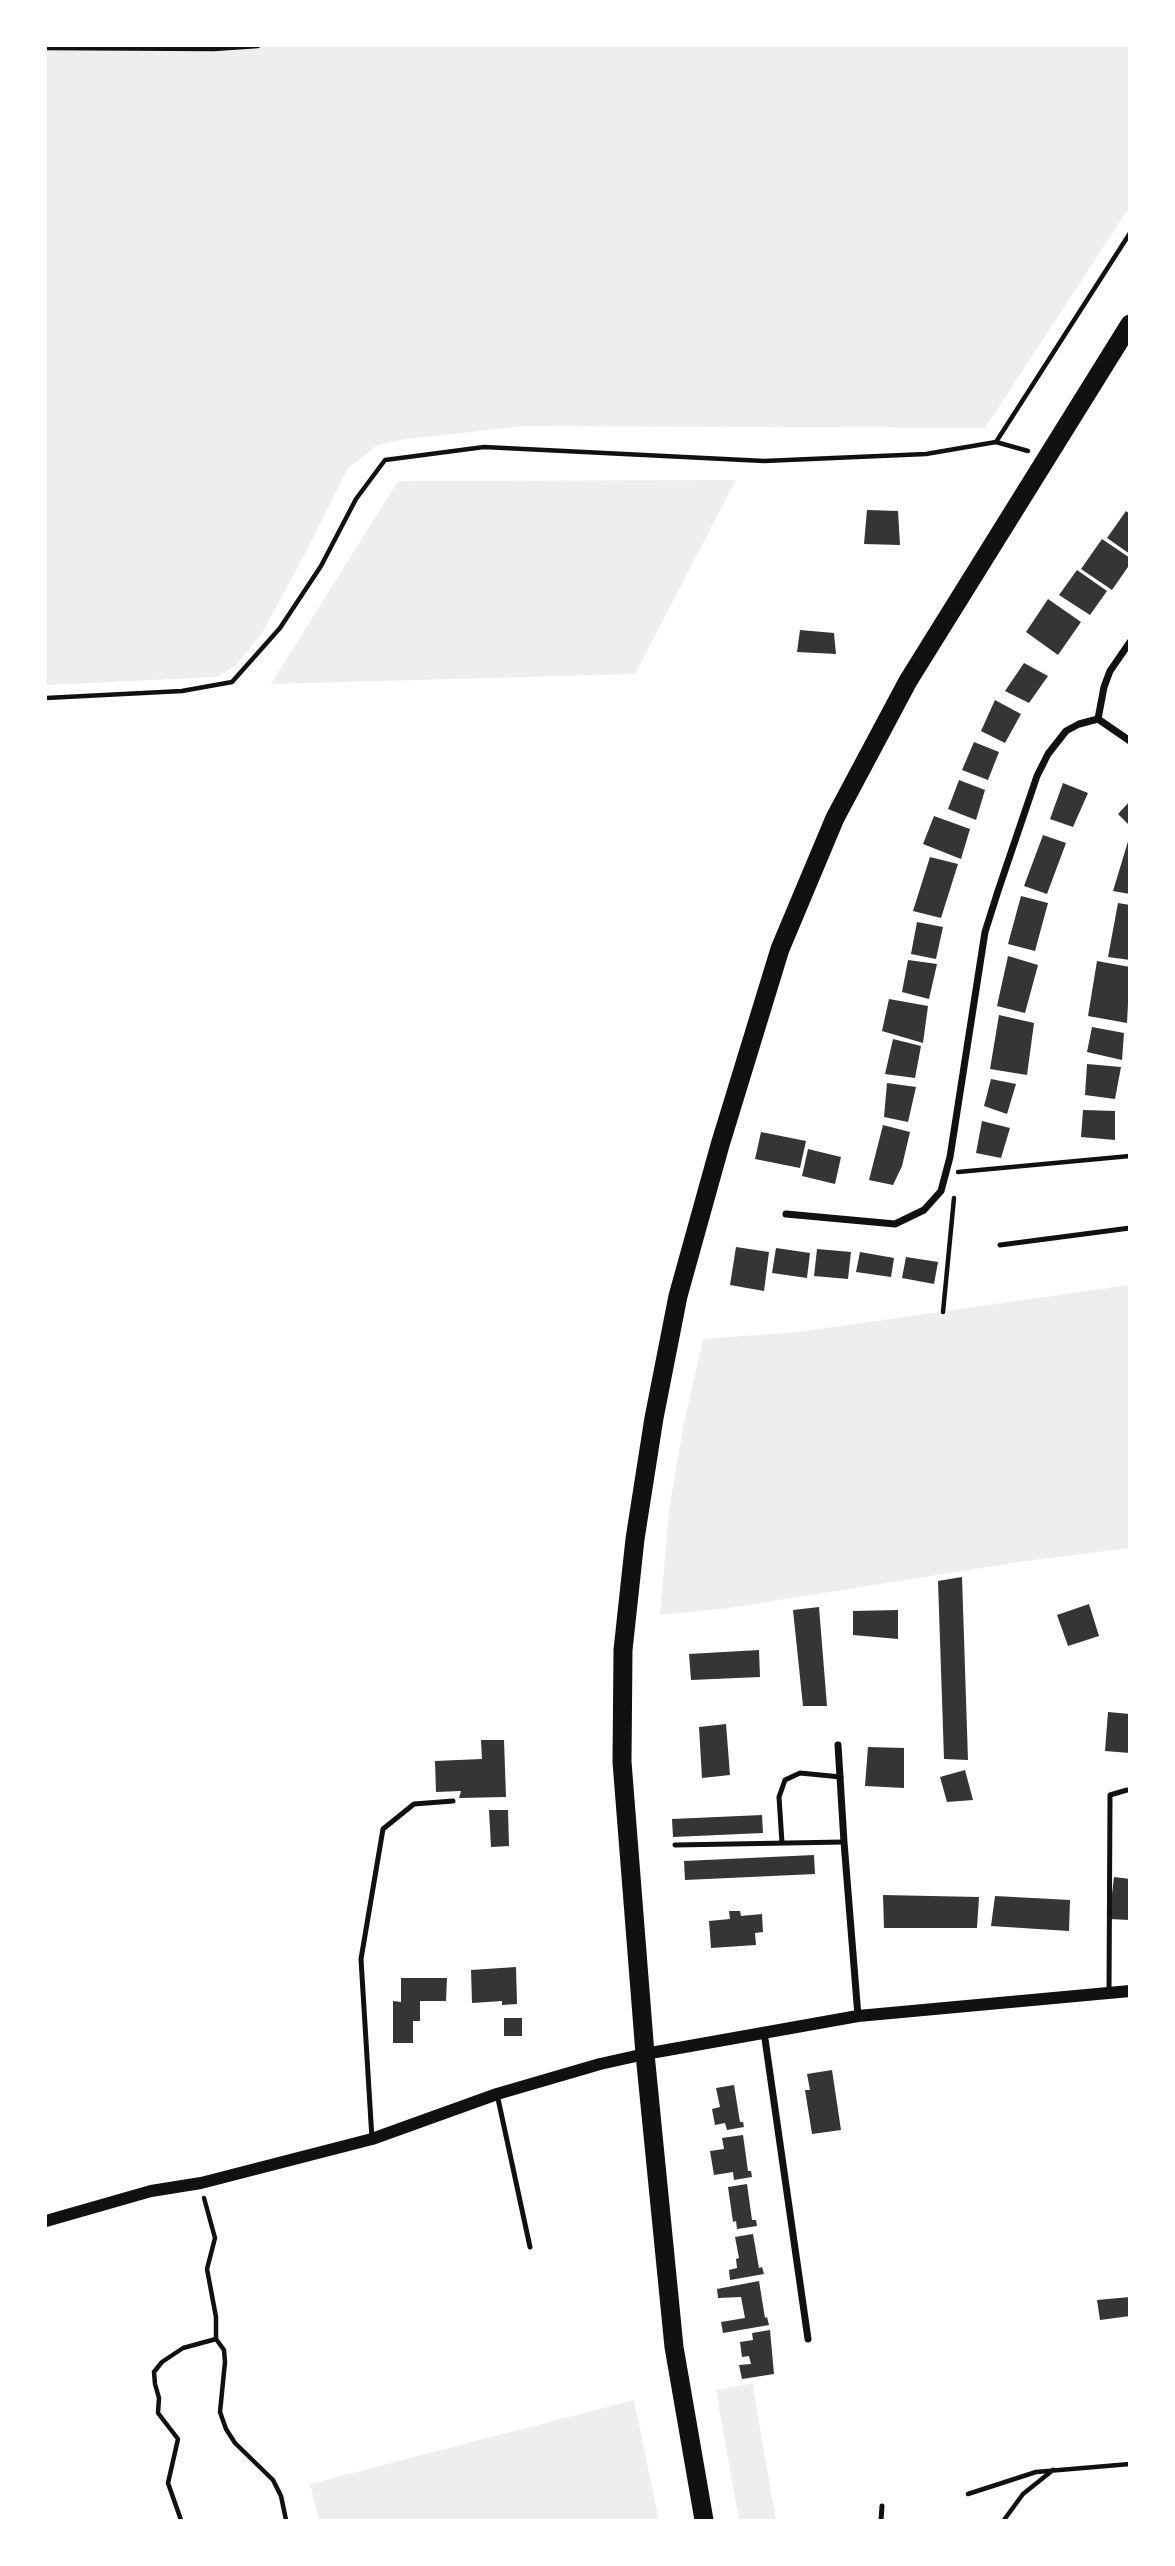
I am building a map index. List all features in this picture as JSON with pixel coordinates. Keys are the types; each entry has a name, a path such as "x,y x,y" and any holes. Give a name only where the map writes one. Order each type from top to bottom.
{"highway":[{"path":"704,2521 674,2347 645,2054 622,1762 623,1650 637,1525 654,1418 678,1296 720,1145 780,949 835,818 908,681 1129,324"}],"street":[{"path":"1098,719 1110,671 1129,642"},
{"path":"1098,719 1129,741"},
{"path":"786,1214 895,1224 924,1210 941,1191 947,1172 985,932 998,891 1048,754 1066,731 1098,719"},
{"path":"838,1745 858,2015"},
{"path":"46,2221 151,2191 201,2183 372,2139 497,2094 645,2054 858,2015 1129,1990"},
{"path":"764,2032 808,2339"}],"lane":[{"path":"1000,1245 1129,1228"},
{"path":"782,1843 779,1797 785,1780 800,1773 841,1777"},
{"path":"1109,1992 1110,1795 1126,1790"},
{"path":"372,2139 361,1959 383,1829 414,1804 453,1801"},
{"path":"675,1845 844,1842"},
{"path":"497,2094 530,2247"},
{"path":"881,2521 882,2506"}],"path":[{"path":"46,48 214,49 258,46"},
{"path":"996,442 1129,233"},
{"path":"46,698 182,691 232,682 280,628 321,566 356,499 385,460 484,447 764,461 926,454 996,442 1045,457"},
{"path":"947,1172 1129,1156"},
{"path":"943,1312 955,1186"},
{"path":"201,2183 215,2238 207,2269 216,2317 216,2339 223,2350 225,2362 220,2412 235,2443 273,2480 281,2496 286,2521"},
{"path":"181,2521 168,2483 178,2439 158,2413 159,2398 154,2372 162,2362 183,2348 216,2339"},
{"path":"968,2494 1036,2472 1129,2464"},
{"path":"1004,2521 1023,2494 1053,2470"}],"shaded area":[{"path":"245,46 1129,46 1129,208 985,428 523,426 407,439 378,445 348,468 261,635 236,665 217,677 46,685 46,49"},
{"path":"736,480 635,674 271,684 398,481"},
{"path":"1129,1285 1129,1548 1019,1562 729,1608 660,1615 669,1510 684,1423 703,1339 799,1332"},
{"path":"753,2383 776,2520 739,2520 720,2414 716,2390"},
{"path":"634,2400 659,2520 319,2520 310,2484"}],"building":[{"path":"867,510 898,511 900,545 864,544"},
{"path":"1126,511 1130,514 1130,554 1107,538"},
{"path":"1102,539 1130,558 1130,564 1112,590 1081,569"},
{"path":"1077,570 1107,591 1090,615 1059,595"},
{"path":"1048,599 1081,622 1058,655 1026,632"},
{"path":"800,630 834,633 836,654 797,652"},
{"path":"1024,663 1048,676 1029,703 1005,691"},
{"path":"995,700 1021,714 1005,743 981,731"},
{"path":"974,742 999,752 988,780 962,770"},
{"path":"959,780 985,790 976,820 948,809"},
{"path":"1063,783 1088,793 1073,827 1050,819"},
{"path":"1130,801 1130,826 1118,814"},
{"path":"934,816 970,829 961,859 923,844"},
{"path":"1043,835 1066,843 1047,894 1024,886"},
{"path":"1130,838 1130,894 1113,891"},
{"path":"930,857 958,864 941,918 913,911"},
{"path":"1021,896 1048,903 1035,951 1008,944"},
{"path":"1118,903 1130,905 1130,960 1108,957"},
{"path":"917,922 943,927 936,959 911,954"},
{"path":"1008,956 1038,965 1025,1013 997,1006"},
{"path":"908,960 937,964 929,999 902,992"},
{"path":"1097,961 1130,967 1127,1023 1088,1016"},
{"path":"889,999 928,1006 923,1043 882,1031"},
{"path":"999,1015 1034,1023 1027,1075 990,1069"},
{"path":"1092,1027 1124,1033 1122,1060 1087,1052"},
{"path":"893,1039 921,1046 915,1078 885,1074"},
{"path":"1087,1064 1121,1067 1115,1099 1085,1095"},
{"path":"991,1079 1016,1084 1007,1114 984,1106"},
{"path":"887,1083 916,1087 908,1122 884,1117"},
{"path":"1083,1110 1115,1111 1115,1140 1081,1137"},
{"path":"982,1121 1010,1128 1001,1158 976,1153"},
{"path":"883,1125 910,1132 902,1166 893,1185 869,1180"},
{"path":"761,1132 806,1141 800,1168 755,1159"},
{"path":"808,1149 841,1157 835,1184 802,1176"},
{"path":"736,1247 769,1252 764,1291 730,1285"},
{"path":"776,1248 810,1253 807,1278 772,1273"},
{"path":"817,1249 851,1252 848,1279 814,1276"},
{"path":"860,1252 894,1258 891,1277 856,1272"},
{"path":"906,1257 938,1262 934,1284 902,1278"},
{"path":"962,1577 968,1760 944,1759 938,1581"},
{"path":"1089,1604 1099,1636 1068,1646 1057,1615"},
{"path":"819,1607 827,1706 803,1706 793,1610"},
{"path":"898,1610 898,1639 853,1635 853,1611"},
{"path":"759,1650 760,1677 691,1680 689,1654"},
{"path":"1108,1712 1130,1714 1130,1753 1105,1751"},
{"path":"726,1724 730,1775 702,1778 699,1727"},
{"path":"481,1740 504,1740 506,1797 459,1798 461,1791 436,1792 435,1761 482,1759"},
{"path":"868,1747 904,1748 904,1788 865,1786"},
{"path":"965,1770 973,1800 947,1802 940,1777"},
{"path":"489,1810 508,1810 509,1846 491,1847"},
{"path":"762,1815 763,1833 673,1837 672,1819"},
{"path":"814,1855 815,1874 685,1880 684,1861"},
{"path":"1114,1877 1130,1879 1130,1920 1109,1919"},
{"path":"883,1895 979,1897 977,1928 884,1928"},
{"path":"995,1896 1070,1900 1069,1931 991,1926"},
{"path":"729,1911 740,1911 741,1916 762,1914 763,1932 755,1933 756,1945 711,1948 709,1921 730,1919"},
{"path":"516,1967 517,2004 502,2005 502,2001 472,2003 471,1970"},
{"path":"401,1978 447,1978 446,2001 420,2001 420,2021 413,2021 413,2043 393,2043 393,2001 401,2002"},
{"path":"504,2018 522,2018 522,2036 504,2036"},
{"path":"832,2070 841,2130 812,2134 805,2090 810,2090 807,2074"},
{"path":"734,2085 740,2122 743,2122 744,2127 727,2130 725,2123 715,2125 712,2109 720,2107 716,2088"},
{"path":"743,2135 748,2171 751,2171 752,2177 734,2180 733,2172 714,2175 710,2151 724,2149 722,2138"},
{"path":"747,2184 752,2220 756,2220 757,2226 737,2229 736,2221 733,2222 728,2187"},
{"path":"753,2234 759,2268 762,2267 764,2274 730,2280 729,2270 737,2268 736,2259 739,2258 735,2237"},
{"path":"759,2281 765,2318 767,2317 769,2325 723,2333 721,2322 745,2318 741,2297 718,2298 717,2289"},
{"path":"1130,2297 1130,2316 1100,2320 1097,2300"},
{"path":"770,2330 774,2374 742,2379 739,2365 751,2364 749,2356 742,2357 740,2342 753,2340 752,2333"}]}
